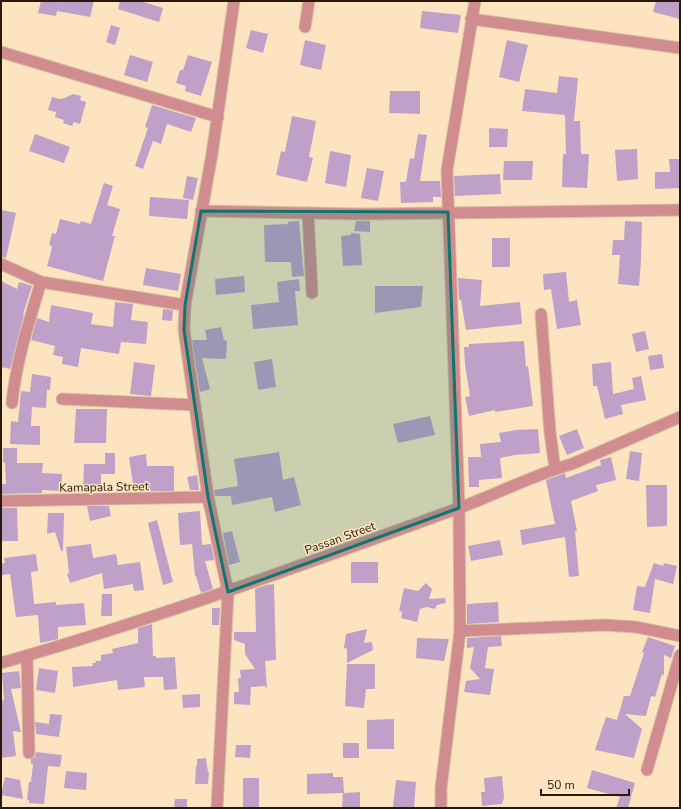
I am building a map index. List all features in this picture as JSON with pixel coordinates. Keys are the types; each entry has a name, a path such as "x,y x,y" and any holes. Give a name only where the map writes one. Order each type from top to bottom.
{"street":[{"path":"217,808 228,592 208,497 184,330 185,305 218,117 234,1"},
{"path":"305,26 309,1"},
{"path":"441,808 441,788 460,631 459,508 447,170 475,1"},
{"path":"471,19 680,48"},
{"path":"1,52 52,69 218,117"},
{"path":"201,211 362,214 680,210"},
{"path":"308,213 312,293"},
{"path":"1,264 41,282 185,305"},
{"path":"12,403 14,378 41,282"},
{"path":"541,314 550,432 555,469"},
{"path":"62,399 195,405"},
{"name":"Passan Street","path":"1,663 58,647 228,592 487,498 555,469 572,464 680,417"},
{"name":"Kamapala Street","path":"1,501 208,498 228,592"},
{"path":"460,631 605,625 636,627 680,636"},
{"path":"647,770 680,655"},
{"path":"27,656 29,753"}],"highlighted area":[{"path":"201,211 448,212 459,508 228,592 208,497 184,330 185,305"}],"building":[{"path":"41,1 94,1 90,17 57,11 56,16 38,13"},
{"path":"120,1 140,1 163,8 159,22 118,9"},
{"path":"656,1 680,1 680,19 653,12"},
{"path":"422,11 461,15 458,33 420,28"},
{"path":"111,25 120,28 115,45 106,42"},
{"path":"251,30 268,34 263,53 246,48"},
{"path":"305,40 326,45 321,70 300,65"},
{"path":"507,40 528,45 519,82 499,77"},
{"path":"130,55 153,62 147,82 124,75"},
{"path":"188,55 212,62 201,96 185,91 186,86 176,83 180,70 183,70"},
{"path":"559,76 578,78 574,121 580,121 581,154 589,154 587,188 562,187 563,154 566,154 565,115 522,111 525,89 557,93"},
{"path":"390,91 420,91 420,114 389,113"},
{"path":"73,94 81,96 80,100 86,102 80,124 74,122 72,126 63,123 64,120 55,117 56,112 48,110 52,97 60,99"},
{"path":"152,105 196,118 191,132 167,124 161,144 153,141 143,169 135,166 148,128 145,127"},
{"path":"292,116 316,121 309,157 313,158 307,182 276,175 281,151 285,152"},
{"path":"489,128 508,129 507,147 489,147"},
{"path":"35,134 70,147 64,163 29,151"},
{"path":"418,134 427,135 420,181 440,181 441,197 433,197 433,202 401,203 400,182 406,182 410,158 414,159"},
{"path":"637,149 638,179 617,181 615,150"},
{"path":"330,151 351,155 346,187 325,183"},
{"path":"669,159 680,159 680,188 655,189 655,172 670,172"},
{"path":"504,161 533,161 532,180 503,180"},
{"path":"367,168 384,171 378,201 361,198"},
{"path":"500,174 501,194 455,196 454,176"},
{"path":"187,176 198,178 193,200 183,198"},
{"path":"104,183 113,186 107,205 120,209 112,236 115,236 103,281 47,266 52,246 49,245 52,233 56,234 60,219 80,224 81,221 91,224"},
{"path":"150,197 189,200 187,219 149,216"},
{"path":"1,210 16,213 6,258 1,257"},
{"path":"299,221 304,276 292,277 291,262 265,262 264,225 288,224 288,222"},
{"path":"356,221 370,221 370,232 354,231"},
{"path":"625,221 642,222 639,286 618,284 620,255 612,255 613,240 624,240"},
{"path":"351,233 360,234 362,265 343,266 341,236 351,235"},
{"path":"492,238 510,238 510,267 492,267"},
{"path":"146,268 181,274 178,291 143,285"},
{"path":"566,272 569,302 577,300 581,325 557,329 551,289 544,290 543,274"},
{"path":"244,276 245,292 216,295 215,279"},
{"path":"458,278 482,280 480,306 520,302 522,324 466,330 461,300 459,300"},
{"path":"299,279 300,291 295,291 298,325 253,329 251,305 279,302 277,282"},
{"path":"1,281 17,289 19,282 32,286 23,314 24,315 10,369 1,367"},
{"path":"375,286 423,286 421,307 375,313"},
{"path":"115,302 133,304 131,320 148,322 146,344 121,342 119,354 81,348 78,367 62,364 63,357 53,355 55,346 31,340 37,318 49,322 51,305 93,313 91,324 113,327"},
{"path":"163,309 173,310 172,321 162,320"},
{"path":"221,327 224,340 227,341 226,359 202,358 210,389 200,392 192,340 207,340 205,330"},
{"path":"645,331 649,349 636,352 632,334"},
{"path":"524,341 526,367 528,366 533,406 495,412 495,410 469,416 465,397 470,396 464,347 469,347 469,344"},
{"path":"662,354 664,368 650,370 648,356"},
{"path":"272,359 276,387 258,390 254,362"},
{"path":"134,362 155,365 151,396 130,394"},
{"path":"611,362 613,394 634,389 632,378 641,376 646,400 621,405 623,414 605,419 597,386 593,386 592,364"},
{"path":"32,374 51,377 50,390 47,390 46,408 32,407 31,426 40,426 40,445 10,444 11,421 18,422 21,391 30,392"},
{"path":"76,409 107,409 106,443 74,443"},
{"path":"430,416 435,435 398,443 393,424"},
{"path":"538,429 540,453 500,458 502,478 479,480 479,487 469,487 468,457 481,457 480,444 501,442 499,433 516,430"},
{"path":"577,429 584,448 567,455 559,436"},
{"path":"3,448 17,448 17,463 43,463 42,473 62,474 61,491 42,490 42,493 1,494 1,484 6,484 5,462 3,463"},
{"path":"630,451 642,453 639,481 626,479"},
{"path":"279,452 283,480 294,477 301,505 275,512 272,497 232,505 231,496 215,496 214,490 238,486 234,459"},
{"path":"105,453 115,453 115,474 101,474 101,492 83,492 84,464 105,464"},
{"path":"146,454 147,466 174,466 174,491 134,491 129,457"},
{"path":"611,457 616,480 596,485 598,491 571,501 577,531 575,531 579,576 569,577 565,537 522,545 520,530 555,524 546,480 565,473 566,478 601,465 600,460"},
{"path":"197,475 199,490 190,490 187,477"},
{"path":"646,485 667,485 667,526 647,527"},
{"path":"87,506 109,506 111,516 90,521"},
{"path":"1,508 17,508 18,541 1,541"},
{"path":"200,511 202,545 211,544 214,560 205,561 213,589 201,593 195,576 192,544 180,545 178,513"},
{"path":"48,513 64,513 63,551 61,551 55,532 47,534"},
{"path":"157,520 173,582 163,585 148,523"},
{"path":"232,531 240,562 229,565 223,533"},
{"path":"500,540 503,555 471,561 468,546"},
{"path":"91,544 93,558 116,554 118,565 140,562 144,590 134,591 133,584 104,589 102,573 70,583 67,574 69,573 66,547"},
{"path":"36,554 38,571 31,572 34,604 56,602 56,605 84,603 86,625 58,627 58,639 40,643 38,615 16,617 10,574 2,575 1,569 1,564 5,563 4,558"},
{"path":"351,562 378,562 378,583 351,583"},
{"path":"654,563 663,566 664,563 677,566 673,584 655,579 650,613 633,610 637,586 645,587"},
{"path":"426,583 432,589 429,599 445,598 446,603 437,605 435,609 427,607 420,609 417,622 401,618 402,612 399,611 404,588 418,591"},
{"path":"274,584 276,660 265,661 267,689 265,686 251,687 250,705 234,704 234,692 239,692 238,678 241,678 240,670 255,669 245,654 245,644 234,640 234,632 256,632 255,589"},
{"path":"102,594 112,594 112,616 101,616"},
{"path":"498,602 499,622 467,624 467,604"},
{"path":"212,608 220,608 219,625 212,625"},
{"path":"152,624 153,656 156,656 156,658 175,657 177,689 164,690 163,677 144,677 145,687 118,690 117,680 73,687 72,667 93,666 92,663 96,663 95,661 101,661 101,655 113,653 112,649 138,643 138,628"},
{"path":"367,629 364,643 372,642 373,650 347,663 347,649 344,648 346,634"},
{"path":"501,636 502,646 488,647 485,668 494,669 490,695 464,692 466,681 480,679 470,668 474,647 467,648 467,638"},
{"path":"648,637 675,646 671,658 664,655 664,675 662,674 655,697 651,696 646,716 625,714 642,729 634,758 595,750 606,717 617,720 624,696 630,696 644,653 642,652"},
{"path":"417,638 449,639 444,661 416,658"},
{"path":"347,664 375,664 375,689 366,689 364,708 345,706"},
{"path":"39,668 58,671 55,693 36,690"},
{"path":"19,671 21,688 11,689 21,732 13,731 16,756 1,758 1,701 4,700 2,673"},
{"path":"200,694 200,707 183,708 182,695"},
{"path":"50,714 62,715 59,737 36,734 35,722 49,724"},
{"path":"394,719 394,749 367,749 367,720"},
{"path":"343,743 359,743 359,758 343,758"},
{"path":"236,745 251,745 250,758 235,757"},
{"path":"36,752 62,755 60,767 48,766 44,804 29,803 29,800 27,800 33,764 31,764 31,759 35,757"},
{"path":"206,758 209,772 208,784 195,784 197,759"},
{"path":"592,770 635,783 628,808 616,808 620,797 587,788"},
{"path":"66,771 87,773 86,790 64,788"},
{"path":"333,773 333,777 343,777 344,793 360,792 360,808 342,808 343,793 307,794 307,774"},
{"path":"502,776 504,798 502,804 482,806 481,792 485,792 484,778"},
{"path":"5,777 20,780 23,799 1,795"},
{"path":"243,778 259,778 259,808 243,808"},
{"path":"396,780 416,782 414,808 393,807"},
{"path":"175,799 187,799 187,808 174,808"}]}
